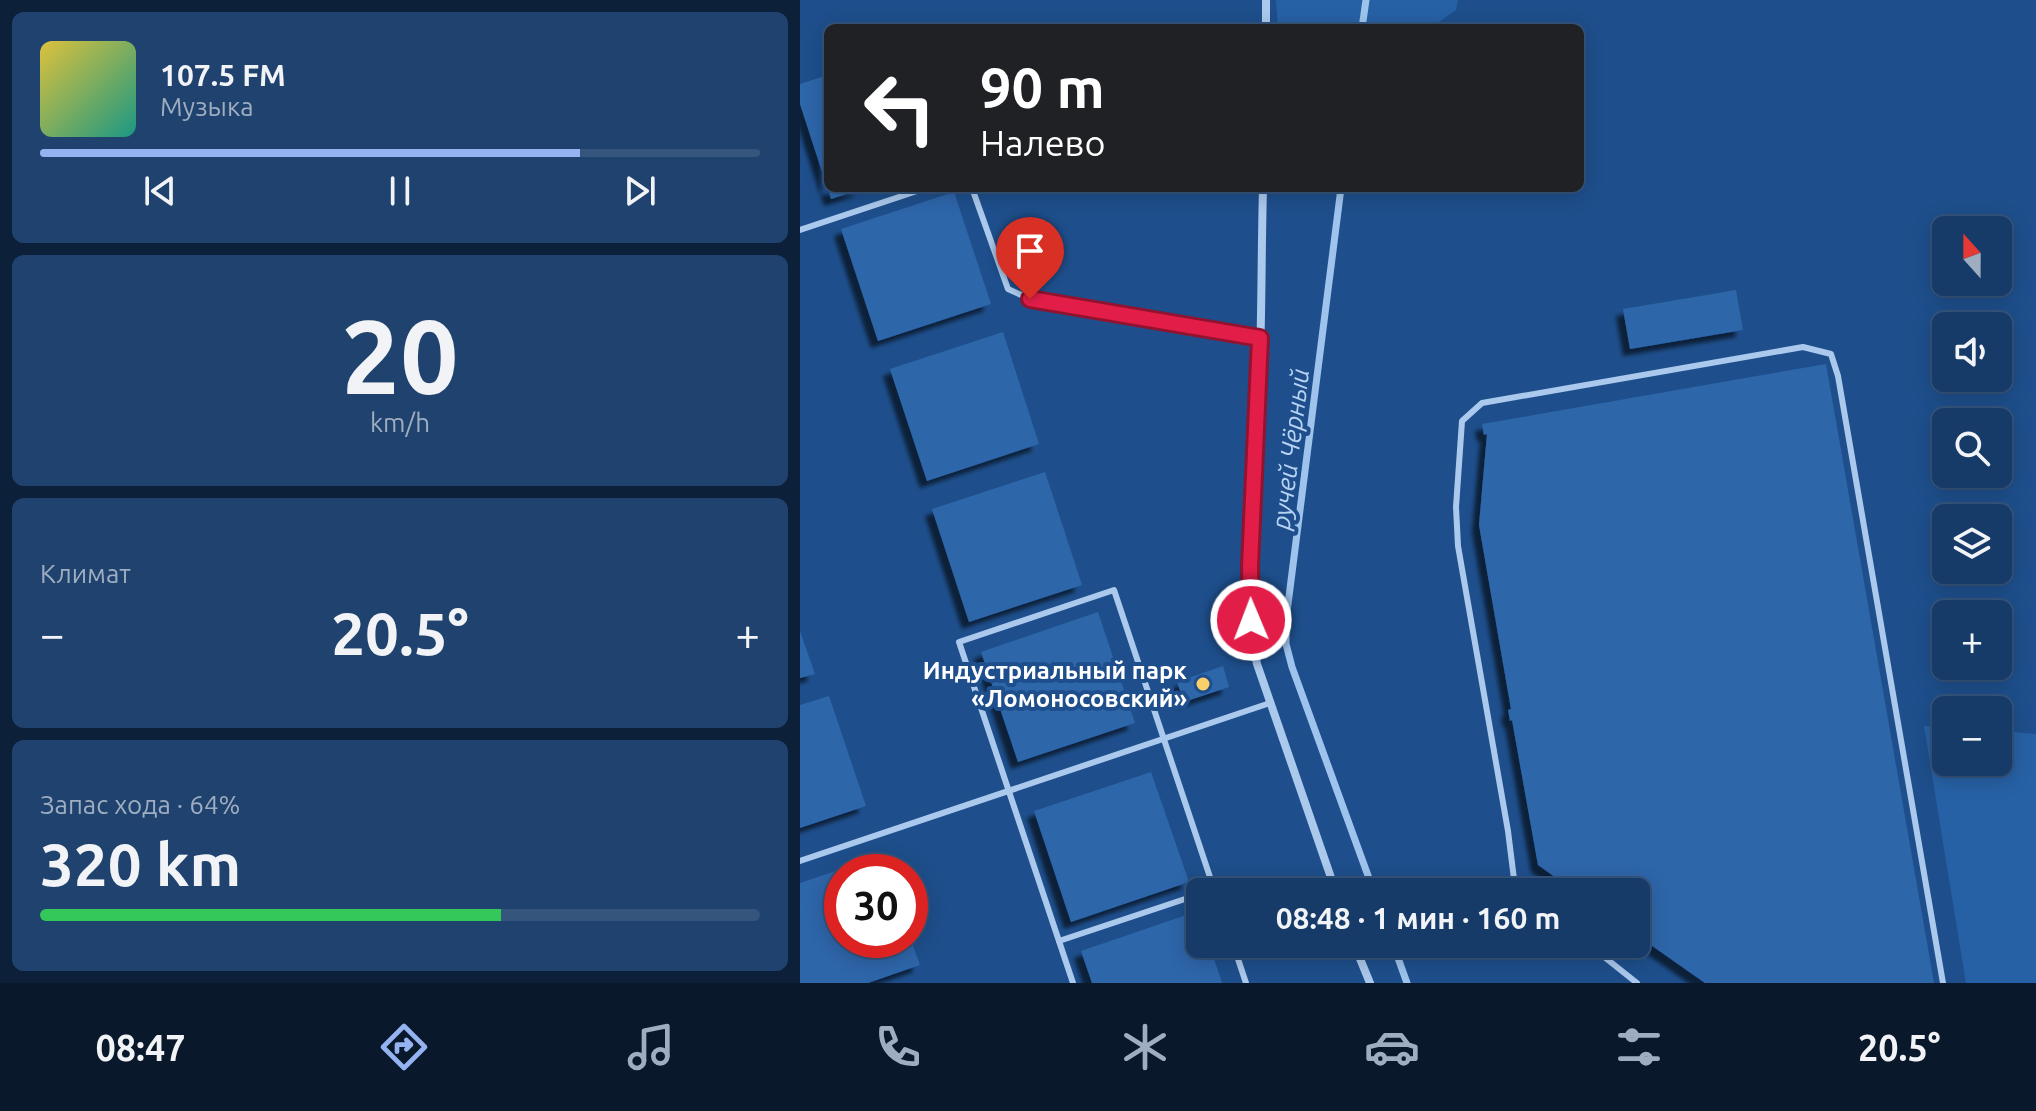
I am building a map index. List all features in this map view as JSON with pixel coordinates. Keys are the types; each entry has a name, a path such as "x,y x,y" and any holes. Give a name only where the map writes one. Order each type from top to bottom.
{"street":[{"path":"1266,0 1266,24"},
{"path":"1263,192 1249,600 1252,640 1270,703 1331,878"},
{"path":"1359,958 1369,983"}],"lane":[{"path":"800,230 914,192"},
{"path":"973,192 1008,289 1030,299 1260,338"},
{"path":"1514,878 1458,546 1456,507 1462,421 1482,403 1803,347 1831,354 1838,376 1943,983"},
{"path":"1073,983 959,642 1114,590 1211,878"},
{"path":"800,861 1270,703"},
{"path":"1059,941 1186,899"},
{"path":"1238,958 1246,983"},
{"path":"1606,958 1637,983"}],"shaded area":[{"path":"1276,0 1458,0 1456,10 1436,24 1278,24"},
{"path":"1924,726 1932,726 1932,775"},
{"path":"2012,732 2036,734 2036,983 1966,983 1932,776 2012,776"}],"building":[{"path":"824,76 824,178 800,104 800,84"},
{"path":"829,192 853,192 831,199"},
{"path":"954,192 991,304 878,341 841,229"},
{"path":"1736,290 1743,330 1630,349 1623,309"},
{"path":"1003,332 1039,444 927,481 890,369"},
{"path":"1826,364 1934,983 1705,983 1650,944 1650,878 1556,878 1538,865 1508,710 1511,709 1479,525 1487,434 1484,435 1482,424"},
{"path":"1045,472 1082,585 969,622 932,509"},
{"path":"1098,612 1135,723 1018,762 981,652"},
{"path":"800,631 815,674 800,678"},
{"name":"Индустриальный парк «Ломоносовский»","path":"1223,666 1229,687 1184,702 1177,682"},
{"path":"829,696 866,806 800,828 800,705"},
{"path":"1151,772 1188,878 1186,883 1071,922 1034,811"},
{"path":"824,875 824,958 917,958 920,965 868,983 800,983 800,883"},
{"path":"1186,915 1186,958 1214,958 1222,983 1092,983 1081,951"}],"waterway":[{"name":"ручей Чёрный","path":"1363,24 1366,0"},
{"name":"ручей Чёрный","path":"1340,192 1286,620 1286,644 1369,878"},
{"name":"ручей Чёрный","path":"1398,958 1407,983"}],"place":[{"name":"Индустриальный парк «Ломоносовский»","path":"1203,684"}],"route":[{"path":"1030,299 1260,338 1250,566 1251,620"}]}
